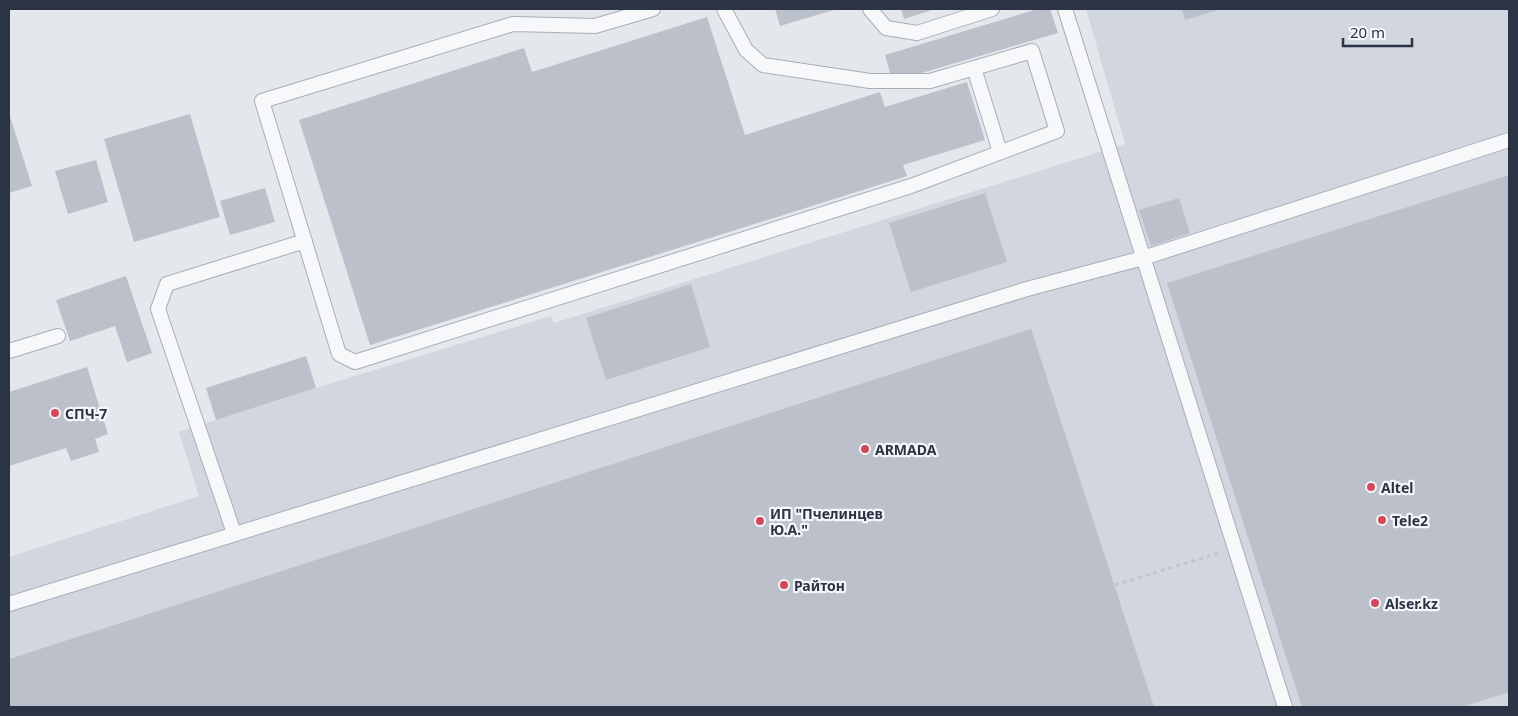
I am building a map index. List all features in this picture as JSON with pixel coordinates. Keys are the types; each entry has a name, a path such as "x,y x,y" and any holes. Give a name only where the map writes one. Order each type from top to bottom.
{"lane":[{"path":"653,9 594,26 513,24 262,101 339,354 355,362 911,186 1057,131 1032,51 930,81 870,81 763,65 746,50 724,9"},
{"path":"870,9 886,28 917,33 992,9"},
{"path":"1065,9 1285,707"},
{"path":"974,68 1000,152"},
{"path":"9,604 1018,292 1144,258 1509,140"},
{"path":"234,533 158,309 168,284 306,241"},
{"path":"9,351 58,336"}],"path":[{"path":"1114,585 1235,548"}],"shaded area":[{"path":"1086,9 1509,9 1509,707 9,707 9,557 199,496 179,432 551,316 554,323 1125,144"}],"building":[{"path":"775,9 837,9 780,26"},
{"path":"901,9 935,9 904,19"},
{"path":"1038,9 1050,9 1058,33 918,74 890,73 885,55"},
{"path":"1182,9 1221,9 1185,20"},
{"path":"707,17 745,135 880,92 885,107 967,82 985,140 903,165 907,176 370,345 299,120 524,48 532,72"},
{"path":"9,113 32,186 9,193"},
{"path":"190,114 220,217 134,242 104,139"},
{"path":"96,160 108,202 68,214 55,171"},
{"path":"1509,175 1509,692 1462,707 1302,707 1167,283"},
{"path":"265,188 275,222 230,235 220,201"},
{"path":"985,193 1007,262 911,292 889,223"},
{"path":"1179,198 1190,233 1151,246 1139,210"},
{"path":"126,276 152,353 127,362 115,326 70,341 56,300"},
{"path":"691,284 710,347 606,380 586,318"},
{"name":"ARMADA","path":"1031,329 1154,707 9,707 9,659"},
{"path":"306,356 316,388 216,420 206,388"},
{"name":"СПЧ-7","path":"87,367 108,434 95,439 99,452 71,461 66,448 9,466 9,392"}],"place":[{"name":"СПЧ-7","path":"55,413"},
{"name":"ARMADA","path":"865,449"},
{"name":"Altel","path":"1371,487"},
{"name":"Tele2","path":"1382,520"},
{"name":"ИП \"Пчелинцев Ю.А.\"","path":"760,521"},
{"name":"Райтон","path":"784,585"},
{"name":"Alser.kz","path":"1375,603"}]}
